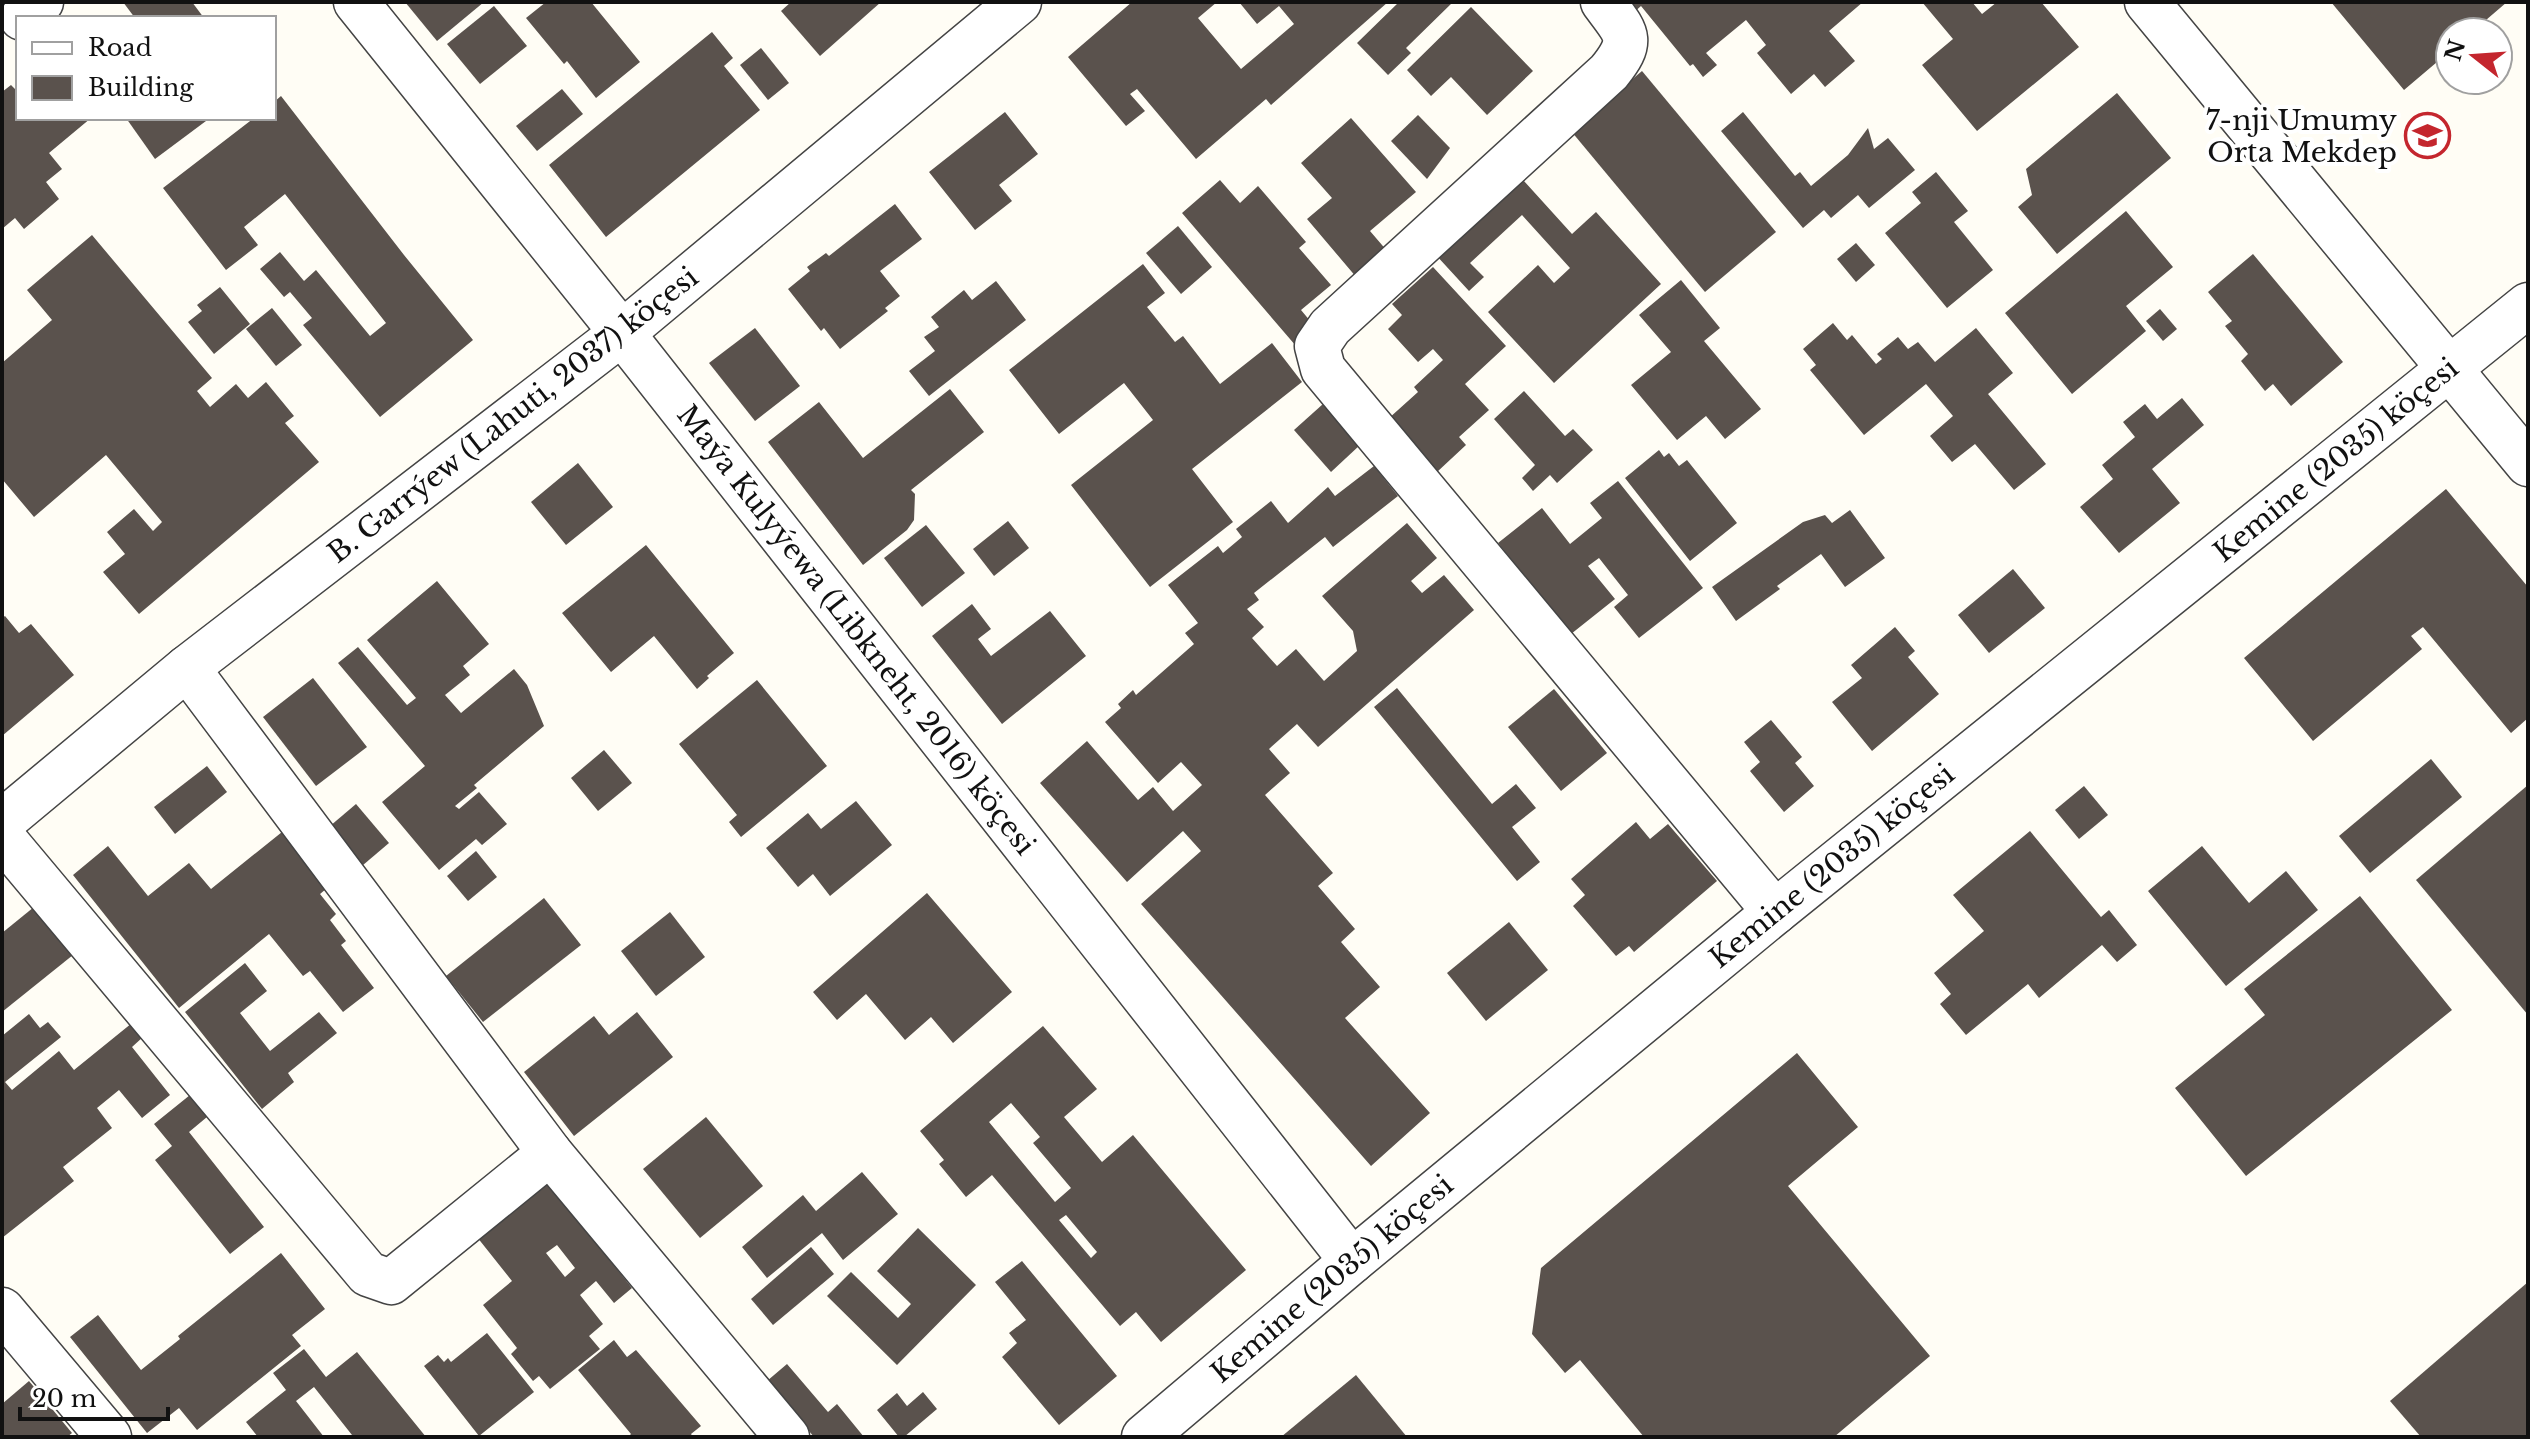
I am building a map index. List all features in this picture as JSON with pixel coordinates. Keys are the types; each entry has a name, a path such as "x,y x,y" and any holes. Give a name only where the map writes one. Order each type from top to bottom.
{"street":[{"path":"25,16 41,2"},
{"name":"Maýa Kulyýewa (Libkneht, 2016) köçesi","path":"356,2 622,333 1352,1261"},
{"name":"B. Garrýew (Lahuti, 2037) köçesi","path":"2,822 187,668 622,333 1019,2"},
{"path":"1603,2 1625,31 1625,53 1609,72 1330,327 1317,346 1323,369 1775,912"},
{"path":"2147,2 2528,464"},
{"name":"Kemine (2035) köçesi","path":"1144,1437 1775,912 2528,305"},
{"path":"187,668 550,1153 787,1437"},
{"path":"2,837 368,1274 391,1282 550,1153"},
{"path":"2,1310 109,1437"}],"building":[{"path":"123,2 192,2 202,16 134,16"},
{"path":"405,2 484,2 437,41"},
{"path":"546,2 591,2 640,62 596,98 567,61 564,64 526,18"},
{"path":"791,2 881,2 820,56 781,11"},
{"path":"1132,2 1217,2 1198,18 1241,69 1294,24 1279,6 1257,24 1239,2 1388,2 1271,105 1266,99 1196,159 1137,89 1130,94 1145,111 1126,126 1068,57"},
{"path":"1399,2 1453,2 1406,48 1411,53 1388,75 1357,43"},
{"path":"1622,2 1863,2 1829,31 1855,61 1825,87 1814,74 1791,94 1757,53 1766,45 1746,20 1706,53 1717,65 1703,77 1693,64 1690,66 1641,6 1632,14"},
{"path":"1922,2 1972,2 1982,14 1997,2 2041,2 2079,47 1977,131 1922,65 1953,39"},
{"path":"2331,2 2507,2 2491,16 2434,16 2434,65 2404,90"},
{"path":"494,6 527,46 480,84 447,44"},
{"path":"1471,7 1533,71 1487,115 1451,77 1431,96 1407,70"},
{"path":"712,32 733,58 724,66 760,110 606,237 549,165"},
{"path":"761,48 789,83 768,100 740,65"},
{"path":"1642,71 1776,232 1705,292 1571,131"},
{"path":"11,85 16,90 16,120 89,120 49,153 62,169 46,182 59,199 24,229 15,218 2,229 2,92"},
{"path":"562,89 583,114 537,151 516,126"},
{"path":"2117,93 2171,158 2057,254 2018,207 2032,195 2026,169"},
{"path":"281,96 473,340 380,417 303,325 312,318 290,292 284,297 260,269 280,252 304,281 316,270 370,336 386,323 285,194 244,227 258,245 226,270 163,188 251,120 276,120 276,100"},
{"path":"1005,112 1038,154 999,185 1012,201 975,230 929,172"},
{"path":"1743,112 1795,176 1800,172 1811,186 1848,155 1868,128 1874,149 1888,138 1915,170 1869,208 1858,195 1831,218 1824,210 1803,228 1721,131"},
{"path":"1418,115 1450,148 1427,179 1391,141"},
{"path":"1351,118 1416,192 1370,231 1388,252 1357,278 1307,219 1332,198 1301,163"},
{"path":"127,120 207,120 155,159"},
{"path":"1514,170 1572,234 1596,212 1661,284 1554,383 1488,312 1538,265 1554,283 1570,268 1522,215 1470,263 1484,277 1469,291 1435,254"},
{"path":"1936,172 1968,211 1954,222 1993,270 1947,308 1885,233 1921,203 1912,192"},
{"path":"1220,180 1240,203 1258,186 1306,242 1299,248 1331,285 1301,310 1316,328 1296,346 1182,213"},
{"path":"895,204 922,239 880,271 900,296 885,308 888,311 840,349 824,328 821,331 788,289 810,271 807,267 826,253 829,256"},
{"path":"2126,211 2173,267 2126,306 2146,331 2072,394 2005,313"},
{"path":"1178,226 1212,267 1181,294 1146,253"},
{"path":"92,235 212,378 197,391 210,407 236,384 248,398 266,382 294,416 285,423 319,462 139,614 103,572 125,554 107,532 134,509 153,531 162,522 106,455 34,517 2,479 2,363 52,320 27,290"},
{"path":"1856,243 1875,265 1856,282 1837,259"},
{"path":"2253,254 2343,362 2291,406 2273,384 2265,391 2241,361 2248,354 2225,326 2232,321 2208,292"},
{"path":"1143,264 1165,293 1147,307 1175,342 1183,336 1220,384 1272,343 1302,382 1192,469 1233,522 1150,587 1071,485 1153,420 1124,383 1059,434 1009,370"},
{"path":"1433,267 1506,346 1465,384 1489,410 1459,437 1466,445 1437,472 1388,419 1418,392 1414,387 1443,360 1433,349 1418,362 1388,329 1402,315 1392,304"},
{"path":"1681,280 1720,328 1704,341 1761,409 1725,439 1706,416 1677,440 1631,385 1671,352 1639,315"},
{"path":"996,281 1026,320 929,396 909,371 935,351 924,337 939,327 931,317 964,290 972,300"},
{"path":"220,287 250,324 214,354 188,322 202,311 197,305"},
{"path":"272,308 302,345 276,366 246,329"},
{"path":"2160,309 2177,329 2163,341 2146,321"},
{"path":"1833,323 1847,340 1852,335 1876,364 1882,359 1877,354 1898,337 1908,349 1918,342 1935,362 1976,328 2013,373 1988,394 2046,464 2014,490 1975,444 1952,462 1930,436 1953,416 1926,384 1864,435 1810,370 1816,365 1803,349"},
{"path":"755,328 800,386 755,421 709,363"},
{"path":"950,389 984,432 911,490 915,494 914,520 907,530 863,565 768,442 819,402 863,458"},
{"path":"1524,391 1565,436 1573,429 1593,450 1557,483 1550,475 1533,491 1522,478 1535,465 1494,419"},
{"path":"2182,398 2204,425 2152,469 2180,503 2119,553 2080,507 2113,479 2102,465 2135,437 2123,422 2145,404 2157,419"},
{"path":"1323,404 1360,445 1331,472 1294,430"},
{"path":"1659,450 1664,457 1669,453 1679,466 1687,460 1737,523 1690,561 1625,478"},
{"path":"578,463 613,507 566,545 531,502"},
{"path":"1374,466 1398,496 1333,547 1325,537 1254,593 1259,600 1247,609 1264,627 1252,638 1277,666 1296,649 1324,681 1357,651 1353,631 1322,596 1407,523 1437,558 1411,581 1422,593 1444,575 1474,610 1318,747 1297,724 1269,749 1290,773 1265,795 1333,873 1318,886 1355,929 1341,942 1380,987 1345,1018 1430,1113 1371,1166 1141,904 1201,851 1183,831 1127,882 1040,783 1087,741 1138,800 1153,787 1173,811 1202,785 1181,762 1158,783 1105,722 1121,708 1118,704 1133,690 1136,695 1194,644 1185,633 1198,623 1168,585 1218,546 1223,553 1242,537 1236,529 1271,501 1288,523 1328,487 1335,496"},
{"path":"1618,481 1703,588 1639,638 1614,607 1628,595 1599,558 1588,566 1615,599 1571,634 1498,543 1542,508 1570,544 1602,518 1590,503"},
{"path":"2446,489 2528,587 2528,718 2511,733 2423,627 2411,636 2422,649 2313,741 2244,658"},
{"path":"1850,510 1885,558 1845,587 1821,554 1736,621 1712,587 1803,522 1825,515 1832,523"},
{"path":"1008,521 1029,548 994,576 973,549"},
{"path":"926,525 965,573 922,607 884,558"},
{"path":"646,545 734,653 697,689 654,636 611,672 562,613"},
{"path":"2013,569 2045,608 1989,653 1958,615"},
{"path":"437,581 489,644 463,666 470,675 445,695 461,713 514,669 527,685 544,726 474,785 477,788 455,806 459,809 479,792 507,824 482,845 476,839 439,870 382,802 425,766 338,663 358,647 407,705 416,698 367,640"},
{"path":"972,604 991,629 978,639 991,656 1050,611 1086,656 1002,724 932,636"},
{"path":"5,616 19,633 31,624 74,675 2,736 2,618"},
{"path":"1895,627 1915,651 1908,657 1939,694 1872,751 1832,702 1862,678 1851,665"},
{"path":"313,678 367,747 316,786 263,717"},
{"path":"757,680 827,766 741,837 729,822 737,815 679,744"},
{"path":"1397,688 1492,804 1516,784 1536,808 1512,827 1540,862 1517,881 1374,707"},
{"path":"1554,689 1607,753 1561,791 1508,727"},
{"path":"1771,720 1802,757 1795,763 1814,786 1784,812 1750,771 1760,762 1744,742"},
{"path":"604,750 632,783 598,811 571,778"},
{"path":"2431,759 2462,797 2370,873 2339,836"},
{"path":"207,766 227,792 175,834 154,807"},
{"path":"2528,785 2528,1015 2416,880"},
{"path":"2084,786 2108,815 2079,839 2055,810"},
{"path":"856,801 892,845 830,896 813,874 798,887 766,848 808,813 821,829"},
{"path":"356,804 389,843 356,871 323,832"},
{"path":"1636,822 1650,839 1668,824 1717,881 1634,952 1629,946 1616,956 1573,906 1585,895 1571,879"},
{"path":"2030,831 2101,917 2109,910 2137,945 2117,962 2102,945 2039,998 2028,984 1966,1035 1940,1004 1951,994 1934,973 1984,931 1953,895"},
{"path":"282,832 326,889 320,894 336,914 330,920 346,941 341,945 374,988 343,1012 310,971 303,976 269,934 179,1008 73,875 108,846 148,896 189,863 211,889"},
{"path":"2202,846 2249,903 2286,871 2318,910 2226,986 2148,891"},
{"path":"476,851 497,877 468,901 447,876"},
{"path":"927,893 1012,992 953,1043 931,1017 905,1040 866,994 837,1020 813,992"},
{"path":"2360,896 2452,1010 2246,1176 2175,1088 2265,1015 2244,989"},
{"path":"544,898 581,945 483,1022 446,976"},
{"path":"34,907 73,955 2,1012 2,933"},
{"path":"670,912 705,957 656,996 621,951"},
{"path":"1509,922 1548,970 1486,1021 1447,973"},
{"path":"245,963 267,991 240,1013 270,1051 319,1012 337,1033 288,1073 294,1082 262,1109 185,1012"},
{"path":"637,1012 673,1057 574,1136 524,1072 594,1016 609,1035"},
{"path":"29,1014 40,1028 48,1022 61,1037 5,1082 12,1090 59,1051 74,1070 132,1023 143,1037 132,1047 170,1095 142,1118 119,1090 97,1108 112,1128 63,1167 74,1181 2,1238 2,1036"},
{"path":"1043,1026 1097,1089 1064,1117 1102,1162 1133,1135 1246,1270 1161,1342 1136,1312 1120,1326 992,1175 966,1197 939,1164 944,1160 920,1131","holes":["1011,1103 1040,1137 1033,1143 1071,1188 1055,1202 989,1122","1066,1215 1097,1252 1091,1258 1059,1220"]},
{"path":"1797,1053 1858,1127 1788,1186 1930,1356 1834,1437 1644,1437 1580,1360 1565,1373 1532,1334 1541,1268"},
{"path":"190,1095 207,1117 189,1132 264,1227 230,1254 155,1160 172,1146 154,1124"},
{"path":"706,1117 763,1186 700,1238 643,1169"},
{"path":"862,1172 898,1214 843,1260 822,1233 767,1278 742,1247 803,1195 816,1211"},
{"path":"547,1181 632,1288 614,1303 596,1281 580,1295 603,1324 589,1336 600,1349 550,1389 539,1376 533,1381 511,1354 517,1348 483,1305 512,1281 477,1237","holes":["557,1245 575,1268 565,1277 546,1253"]},
{"path":"918,1228 976,1285 897,1365 827,1296 851,1272 898,1318 911,1304 877,1271"},
{"path":"811,1247 834,1274 773,1325 751,1299"},
{"path":"281,1253 325,1309 292,1335 301,1346 197,1430 179,1408 147,1433 70,1337 98,1315 141,1370"},
{"path":"1022,1261 1117,1376 1059,1425 1002,1357 1017,1343 1009,1333 1026,1320 995,1282"},
{"path":"2528,1282 2528,1437 2421,1437 2390,1401"},
{"path":"487,1333 534,1392 479,1436 424,1366 438,1355 444,1362 448,1358 451,1362"},
{"path":"614,1340 627,1357 636,1350 701,1426 691,1434 693,1437 628,1437 631,1434 578,1370"},
{"path":"304,1349 326,1377 357,1352 426,1437 349,1437 352,1435 314,1387 296,1401 324,1437 258,1437 246,1422 286,1390 273,1373"},
{"path":"787,1364 828,1412 837,1404 864,1437 814,1437 767,1381"},
{"path":"1356,1375 1407,1437 1281,1437"},
{"path":"29,1381 72,1433 67,1437 2,1437 2,1404"},
{"path":"923,1392 937,1409 904,1437 899,1437 877,1410 897,1393 907,1406"}],"place":[{"name":"7-nji Umumy Orta Mekdep","path":"2428,136"}]}
